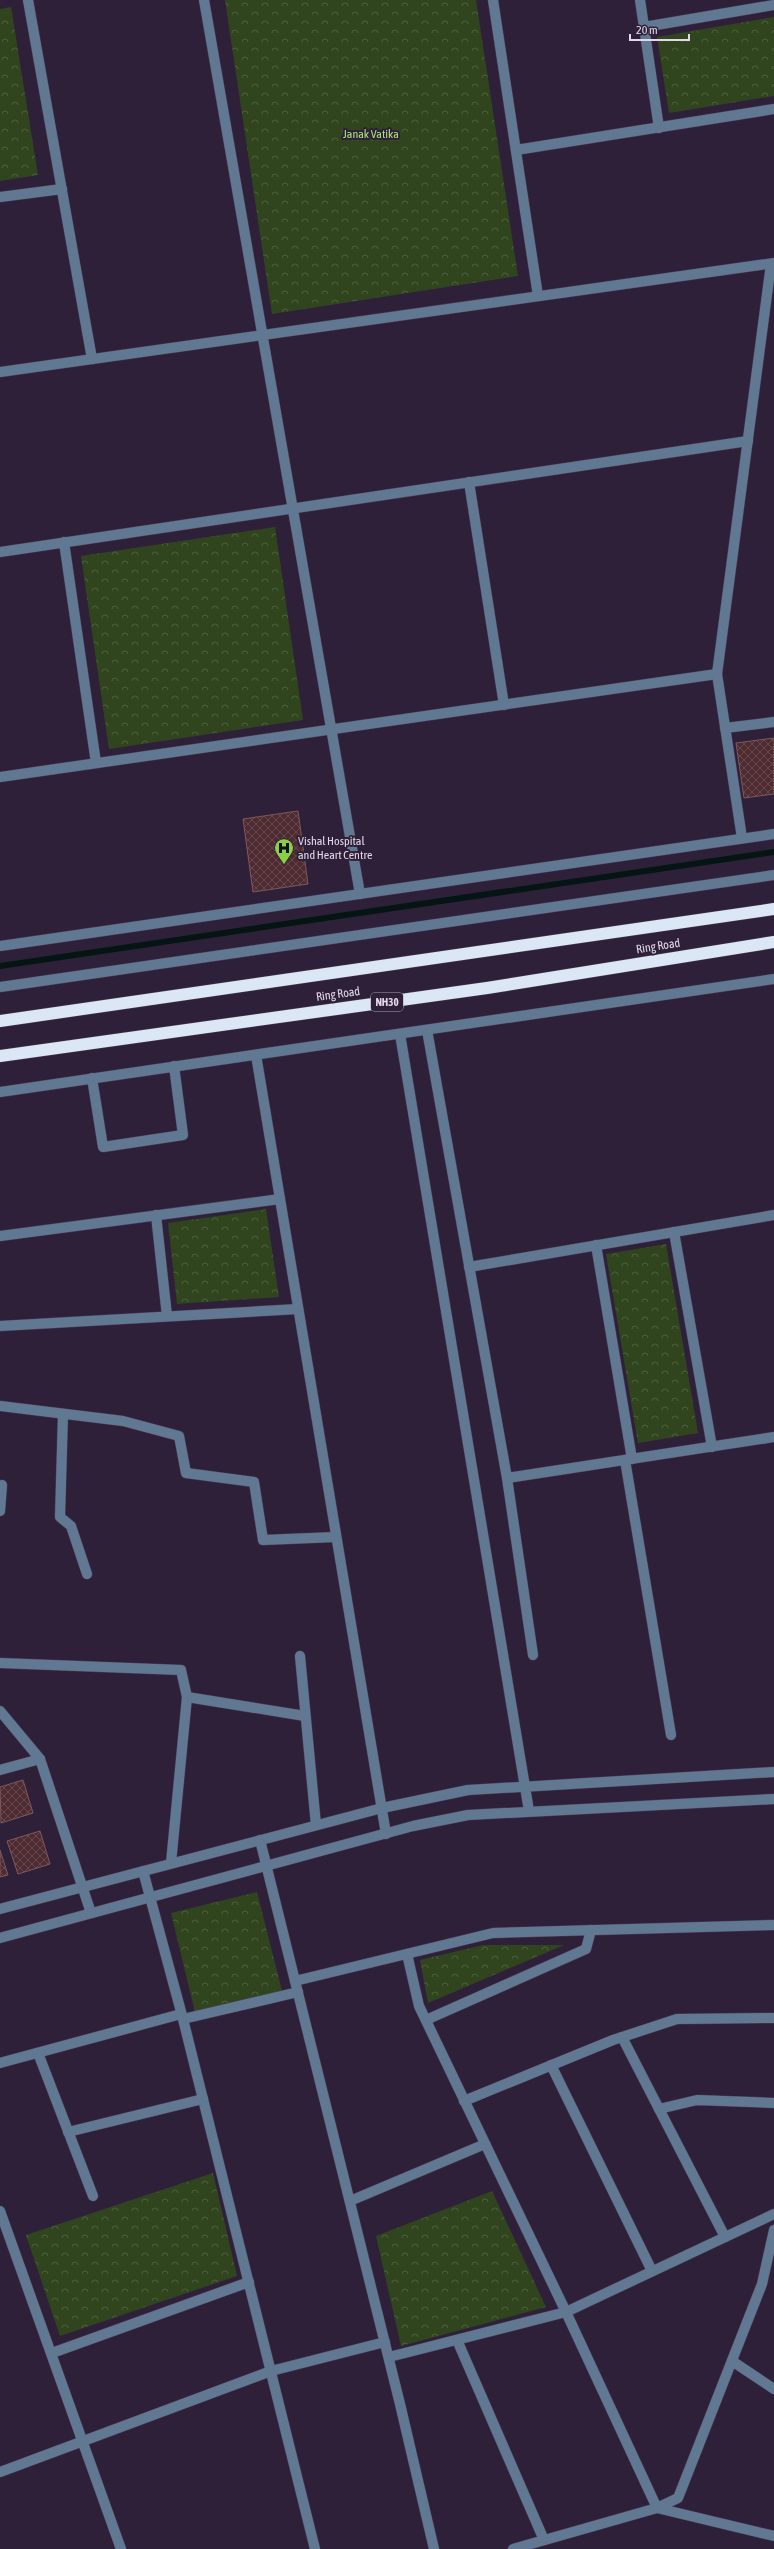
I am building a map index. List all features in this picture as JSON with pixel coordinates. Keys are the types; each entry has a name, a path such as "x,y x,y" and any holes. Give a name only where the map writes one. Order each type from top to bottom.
{"highway":[{"name":"Ring Road","path":"0,1021 774,909"},
{"name":"Ring Road","path":"0,1056 487,988 774,942"}],"street":[{"path":"28,0 92,359"},
{"path":"204,0 360,894"},
{"path":"493,0 538,296"},
{"path":"640,0 659,128"},
{"path":"644,27 774,5"},
{"path":"516,150 774,109"},
{"path":"0,197 62,189"},
{"path":"0,372 773,263 717,674 742,838"},
{"path":"0,552 748,441"},
{"path":"469,482 504,705"},
{"path":"64,542 96,763"},
{"path":"0,777 717,674"},
{"path":"725,728 774,722"},
{"path":"0,946 774,834"},
{"path":"0,987 774,876"},
{"path":"0,1092 774,979"},
{"path":"427,1030 506,1478 533,1655"},
{"path":"400,1034 529,1812"},
{"path":"256,1055 386,1834"},
{"path":"92,1078 103,1147 183,1135 174,1066"},
{"path":"0,1236 280,1198"},
{"path":"156,1215 167,1316"},
{"path":"469,1267 774,1215"},
{"path":"674,1232 712,1447"},
{"path":"596,1245 670,1735"},
{"path":"0,1326 298,1308"},
{"path":"0,1406 123,1421 179,1436 186,1472 254,1482 263,1540 336,1537"},
{"path":"63,1414 60,1516 71,1526 87,1574"},
{"path":"506,1478 774,1438"},
{"path":"0,1511 2,1484"},
{"path":"300,1656 316,1825"},
{"path":"0,1663 181,1670 188,1697 171,1863"},
{"path":"188,1697 306,1716"},
{"path":"0,1711 40,1759 91,1913"},
{"path":"0,1770 40,1759"},
{"path":"0,1909 382,1808 468,1790 774,1772"},
{"path":"0,1938 386,1834 468,1815 774,1799"},
{"path":"260,1840 389,2357 434,2549"},
{"path":"143,1871 203,2099 315,2549"},
{"path":"295,1981 493,1933 774,1924"},
{"path":"426,2020 586,1949 591,1930"},
{"path":"407,1954 419,2006 566,2312 657,2508"},
{"path":"0,2063 182,2017 298,1992"},
{"path":"464,2101 622,2037 677,2019 774,2018"},
{"path":"622,2037 725,2237"},
{"path":"38,2053 92,2196"},
{"path":"551,2065 652,2271"},
{"path":"68,2132 203,2099"},
{"path":"659,2109 698,2100 774,2103"},
{"path":"350,2200 485,2144"},
{"path":"0,2211 84,2441 121,2549"},
{"path":"389,2357 566,2312 774,2214"},
{"path":"513,2549 657,2508 678,2498 762,2284 774,2230"},
{"path":"52,2353 249,2282"},
{"path":"457,2340 544,2540"},
{"path":"0,2472 271,2371 385,2342"},
{"path":"732,2361 774,2389"},
{"path":"657,2508 774,2536"}],"green space":[{"name":"Janak Vatika","path":"225,0 476,0 518,276 272,314"},
{"path":"11,7 38,175 0,181 0,9"},
{"path":"774,17 774,96 669,113 657,37"},
{"path":"275,527 303,720 109,749 81,556"},
{"path":"266,1209 279,1297 177,1304 168,1223"},
{"path":"666,1244 698,1433 638,1443 606,1254"},
{"path":"257,1892 282,1991 195,2012 171,1913"},
{"path":"483,1945 564,1945 428,2003 420,1960"},
{"path":"213,2173 237,2276 60,2336 26,2235"},
{"path":"492,2191 546,2307 401,2346 376,2236"}],"building":[{"path":"774,738 774,794 744,798 736,743"},
{"path":"298,811 308,884 253,892 243,819"},
{"path":"23,1780 33,1813 1,1823 0,1787"},
{"path":"40,1831 50,1864 18,1874 7,1841"},
{"path":"0,1850 8,1875 0,1877"}],"waterway":[{"path":"0,966 774,852"}],"place":[{"name":"Vishal Hospital and Heart Centre","path":"284,865"}]}
